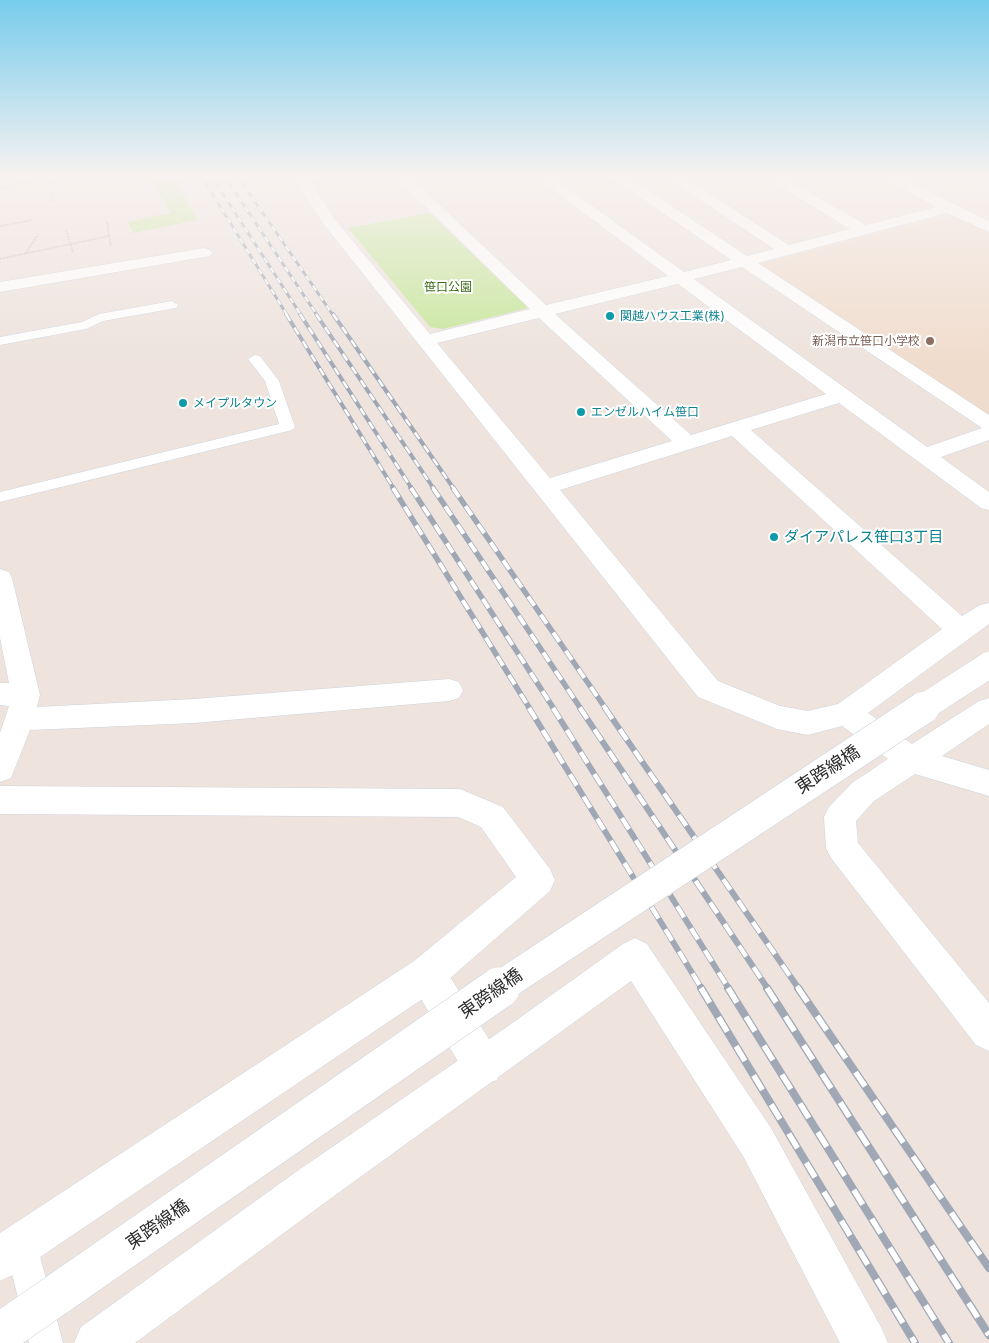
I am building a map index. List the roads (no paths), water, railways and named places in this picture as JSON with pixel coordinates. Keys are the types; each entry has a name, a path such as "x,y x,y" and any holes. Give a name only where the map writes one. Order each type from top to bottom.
{"street":[{"path":"344,240 708,689 777,717 808,723 846,713 960,630 989,612"},
{"path":"467,240 542,311 687,443"},
{"path":"628,240 926,455 989,503"},
{"path":"711,240 989,424"},
{"path":"772,240 788,250"},
{"path":"426,340 828,240"},
{"path":"0,287 204,254"},
{"path":"545,487 843,395"},
{"path":"736,428 960,630"},
{"path":"926,455 989,433"},
{"path":"0,578 16,703 0,768"},
{"name":"東跨線橋","path":"0,1334 545,956 989,664"},
{"path":"16,703 194,711 449,690"},
{"path":"989,709 863,792 840,817 842,848 989,1032"},
{"path":"846,713 912,760 989,783"},
{"path":"0,800 460,803 492,817 538,880 427,974 10,1252"},
{"path":"97,1343 308,1189 635,956 757,1142 866,1343"},
{"path":"427,974 483,1066"}],"lane":[{"path":"0,341 86,325 99,318 172,304"},
{"path":"0,497 287,427 272,382 255,359"},
{"path":"10,1252 46,1343"}],"railway":[{"path":"241,240 287,315"},
{"path":"252,240 301,315"},
{"path":"267,240 317,315"},
{"path":"281,240 333,315"},
{"path":"286,314 394,489"},
{"path":"300,314 412,489"},
{"path":"316,314 434,489"},
{"path":"333,314 454,489"},
{"path":"393,488 530,709"},
{"path":"411,488 554,709"},
{"path":"433,488 581,709"},
{"path":"453,488 606,709"},
{"path":"529,708 702,989"},
{"path":"553,708 729,989"},
{"path":"580,708 768,989"},
{"path":"605,708 799,989"},
{"path":"701,988 915,1343"},
{"path":"728,988 949,1343"},
{"path":"767,988 989,1335"},
{"path":"798,988 989,1268"}],"place":[{"name":"関越ハウス工業(株)","path":"610,316"},
{"name":"新潟市立笹口小学校","path":"930,341"},
{"name":"メイプルタウン","path":"183,403"},
{"name":"エンゼルハイム笹口","path":"581,412"},
{"name":"ダイアパレス笹口3丁目","path":"774,537"}],"park label":[{"name":"笹口公園","path":"448,287"}]}
